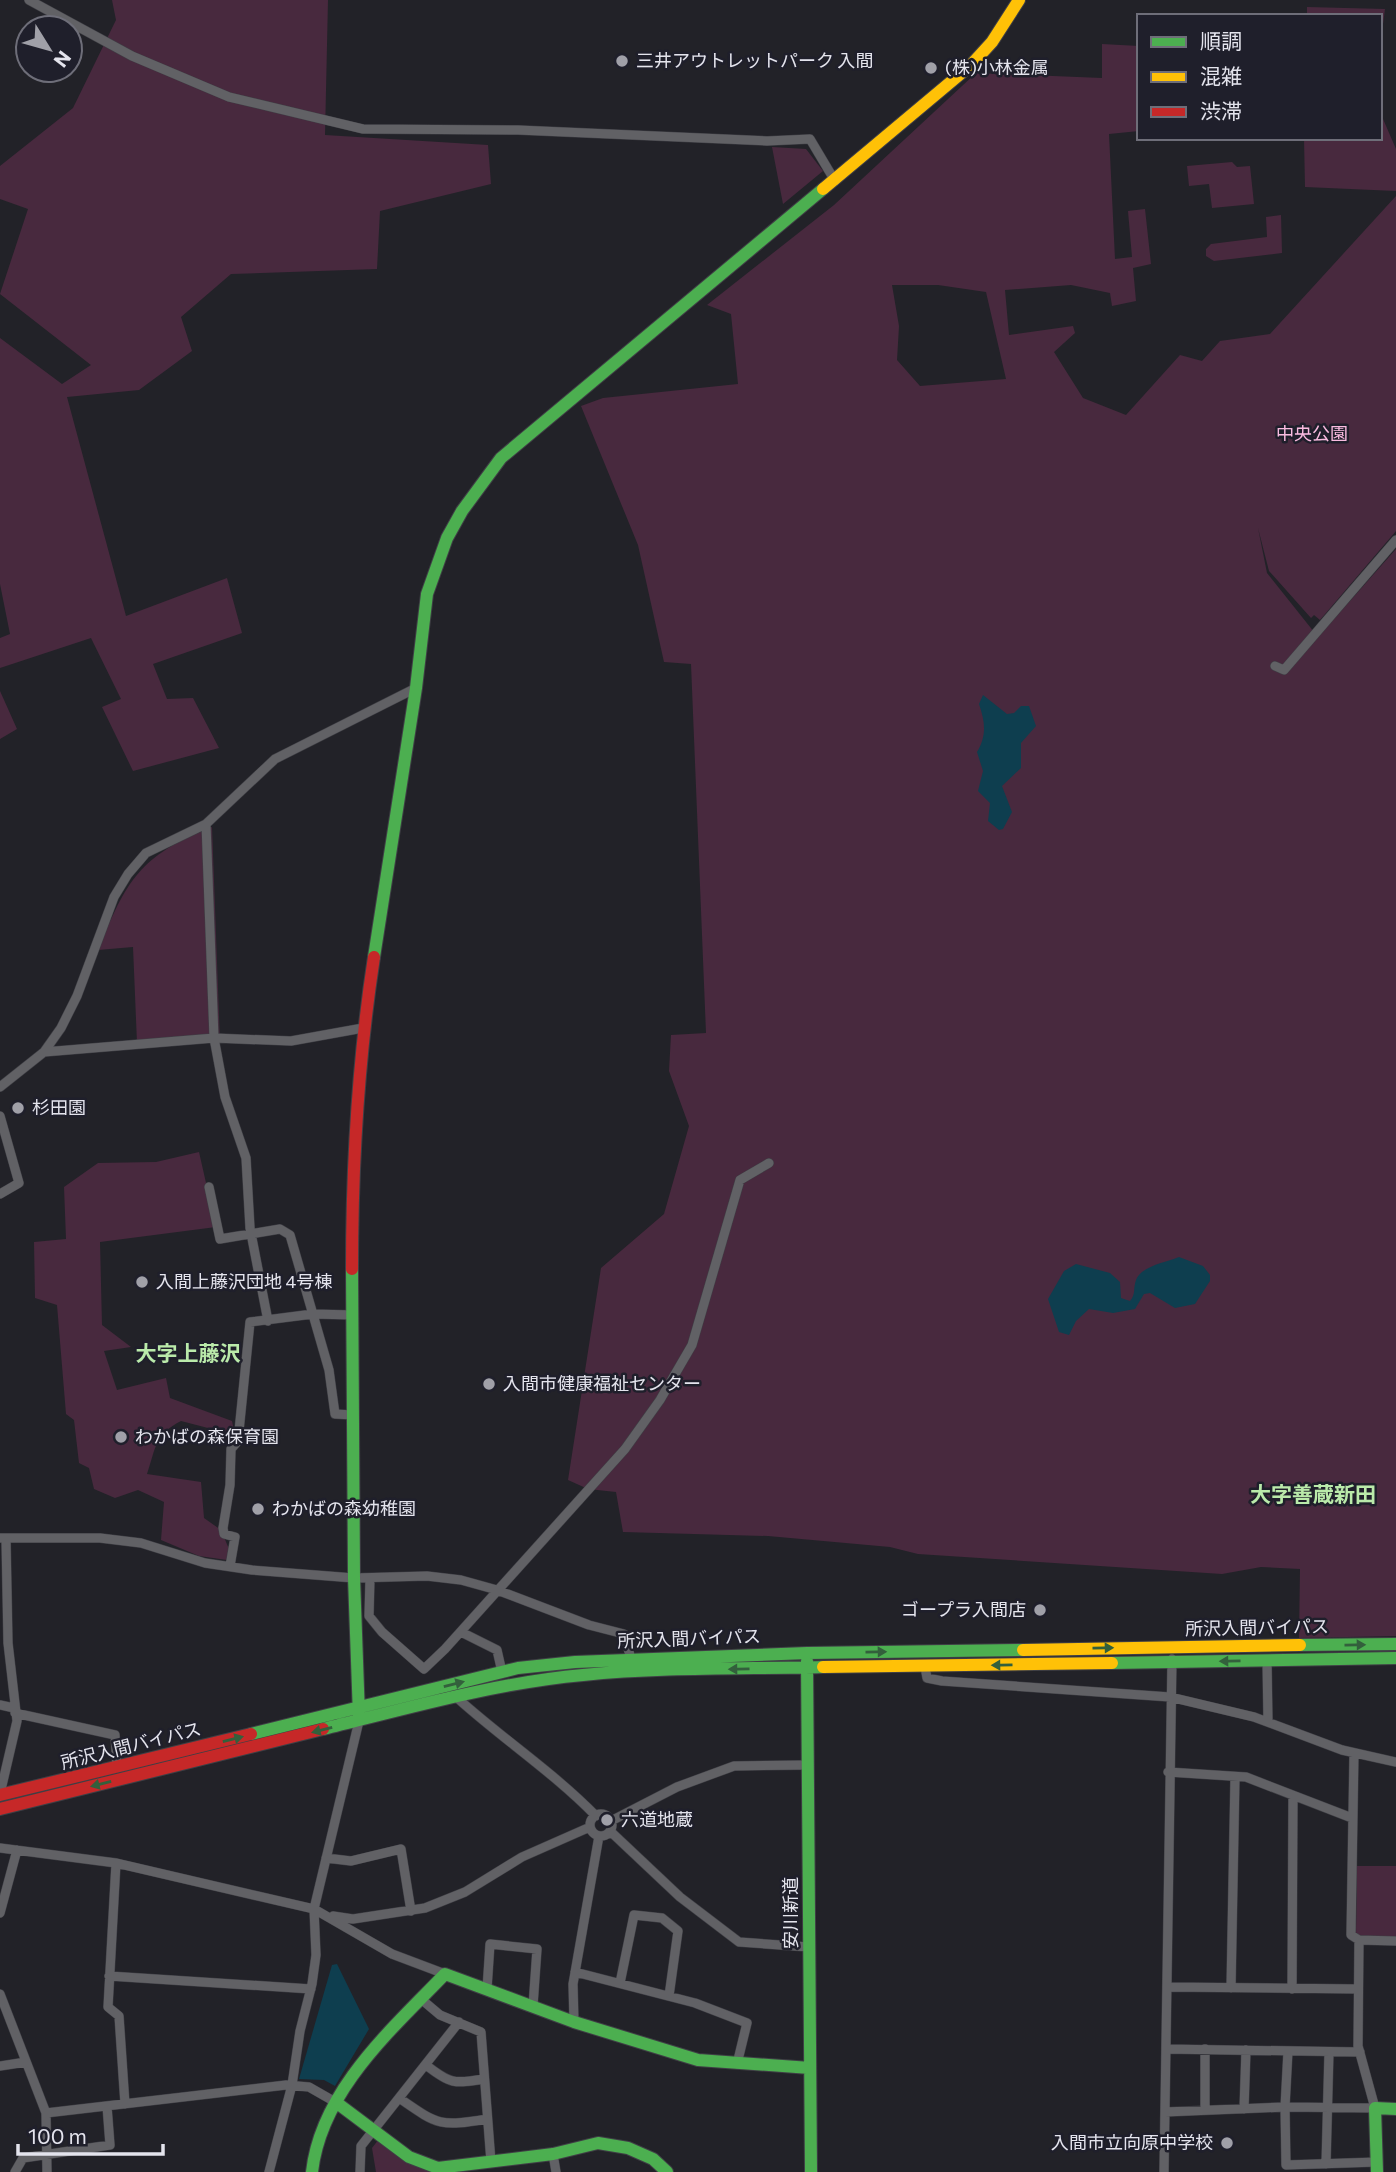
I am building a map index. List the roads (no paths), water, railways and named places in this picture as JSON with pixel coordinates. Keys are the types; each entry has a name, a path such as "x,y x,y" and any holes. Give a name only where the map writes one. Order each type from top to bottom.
{"main road":[{"path":"359,1715 354,1578 352,1167 363,1028 416,688 426,594 447,538 461,510 486,476 510,450 971,65 992,41 1019,0"},
{"name":"所沢入間バイパス","path":"0,1809 359,1715 502,1672 575,1661 807,1653 1396,1644"},
{"name":"安川新道","path":"807,1653 811,2172"},
{"name":"所沢入間バイパス","path":"0,1794 359,1715 581,1675 658,1670 1396,1658"},
{"path":"312,2172 316,2140 337,2103 389,2033 446,1973 574,2022 698,2060 810,2068"},
{"path":"337,2103 409,2157 423,2164 454,2168 553,2154 598,2143 614,2144 653,2159 667,2172"},
{"path":"1377,2167 1375,2108 1396,2109"}],"street":[{"path":"29,0 132,56 229,97 323,121 363,129 517,130 767,141 810,139 835,181"},
{"path":"1275,666 1284,670 1396,541"},
{"path":"0,1087 44,1052 61,1028 77,996 100,930 128,874 146,853 206,824 275,759 416,688"},
{"path":"206,824 214,1038 225,1097 246,1158 251,1234 268,1321"},
{"path":"44,1052 214,1038 290,1041 363,1028"},
{"path":"0,1116 19,1183 0,1194"},
{"path":"370,1577 369,1616 398,1648 424,1669 461,1632 625,1449 660,1400 692,1345 740,1180 769,1163"},
{"path":"209,1187 220,1239 280,1228 289,1235 329,1370 335,1414 353,1415"},
{"path":"230,1566 235,1537 224,1534 223,1528 230,1485 231,1449 238,1441 250,1322 313,1314 353,1315"},
{"path":"0,1794 17,1721 4,1642 3,1538 100,1538 141,1543 205,1563 230,1566 354,1578 427,1576 498,1590 589,1625 617,1630 624,1634 631,1659"},
{"path":"461,1632 497,1650 502,1672"},
{"path":"1164,2172 1171,1647"},
{"path":"1267,1660 1268,1722"},
{"path":"925,1667 927,1678 942,1681 1170,1697 1268,1722 1395,1765"},
{"path":"455,1696 501,1737 561,1780 596,1816"},
{"path":"0,1705 115,1735 117,1767"},
{"path":"269,2172 292,2085 299,2031 311,1989 316,1955 314,1909 359,1715"},
{"path":"1354,1753 1351,1935 1359,1940 1396,1941"},
{"path":"574,2022 575,1972 599,1836 610,1826 677,1787 734,1766 807,1765"},
{"path":"1168,1772 1260,1781 1352,1818"},
{"path":"1231,1988 1235,1777"},
{"path":"1292,1989 1293,1796"},
{"path":"596,1816 603,1815 610,1826 680,1896 739,1942 809,1947"},
{"path":"328,1915 353,1919 411,1911 465,1892 522,1857 590,1826 596,1816"},
{"path":"590,1826 599,1836"},
{"path":"0,1848 116,1863 314,1909 391,1954 446,1973"},
{"path":"326,1858 351,1861 401,1849 411,1911"},
{"path":"0,1913 17,1850"},
{"path":"116,1863 108,2007 119,2016 125,2104"},
{"path":"621,1983 634,1915 662,1918 678,1931 669,1996"},
{"path":"1165,2112 1285,2107 1375,2108 1360,2052 1359,1940"},
{"path":"487,1989 490,1944 537,1949 533,2006"},
{"path":"575,1972 669,1996 747,2023 737,2064"},
{"path":"109,1976 311,1989"},
{"path":"1167,1987 1359,1989"},
{"path":"0,1994 46,2113 47,2172"},
{"path":"421,1998 440,2015 481,2032 491,2162"},
{"path":"359,2172 361,2146 459,2022"},
{"path":"1166,2049 1360,2052"},
{"path":"1205,2049 1205,2110"},
{"path":"1244,2109 1246,2050"},
{"path":"1288,2051 1286,2165 1377,2167"},
{"path":"1326,2164 1329,2052"},
{"path":"0,2066 26,2062"},
{"path":"426,2064 444,2080 455,2083 484,2079"},
{"path":"46,2113 292,2085 318,2090 337,2103"},
{"path":"399,2098 433,2122 450,2125 487,2119"},
{"path":"15,2172 23,2158 47,2157 110,2145 107,2106"},
{"path":"553,2154 556,2172"}],"water":[{"path":"983,695 1007,714 1014,713 1021,706 1029,706 1036,726 1021,743 1021,768 1002,786 1012,812 1003,829 999,830 988,821 990,803 978,791 983,771 977,752 984,734 979,704"},
{"path":"1179,1257 1203,1266 1210,1275 1210,1281 1195,1304 1175,1308 1150,1293 1144,1294 1135,1309 1113,1313 1089,1309 1076,1321 1069,1335 1059,1332 1048,1299 1064,1271 1076,1264 1110,1273 1120,1282 1121,1298 1130,1301 1136,1280 1143,1271"},
{"path":"337,1964 369,2029 335,2086 324,2080 299,2079 332,1965"}],"place":[{"name":"三井アウトレットパーク 入間","path":"622,61"},
{"name":"(株)小林金属","path":"931,68"},
{"name":"杉田園","path":"18,1108"},
{"name":"入間上藤沢団地 4号棟","path":"142,1282"},
{"name":"入間市健康福祉センター","path":"489,1384"},
{"name":"わかばの森保育園","path":"121,1437"},
{"name":"わかばの森幼稚園","path":"258,1509"},
{"name":"ゴープラ入間店","path":"1040,1610"},
{"name":"六道地蔵","path":"607,1820"},
{"name":"入間市立向原中学校","path":"1227,2143"}],"district":[{"name":"大字上藤沢","path":"188,1354"},
{"name":"大字善蔵新田","path":"1313,1495"}],"park label":[{"name":"中央公園","path":"1312,434"}]}
